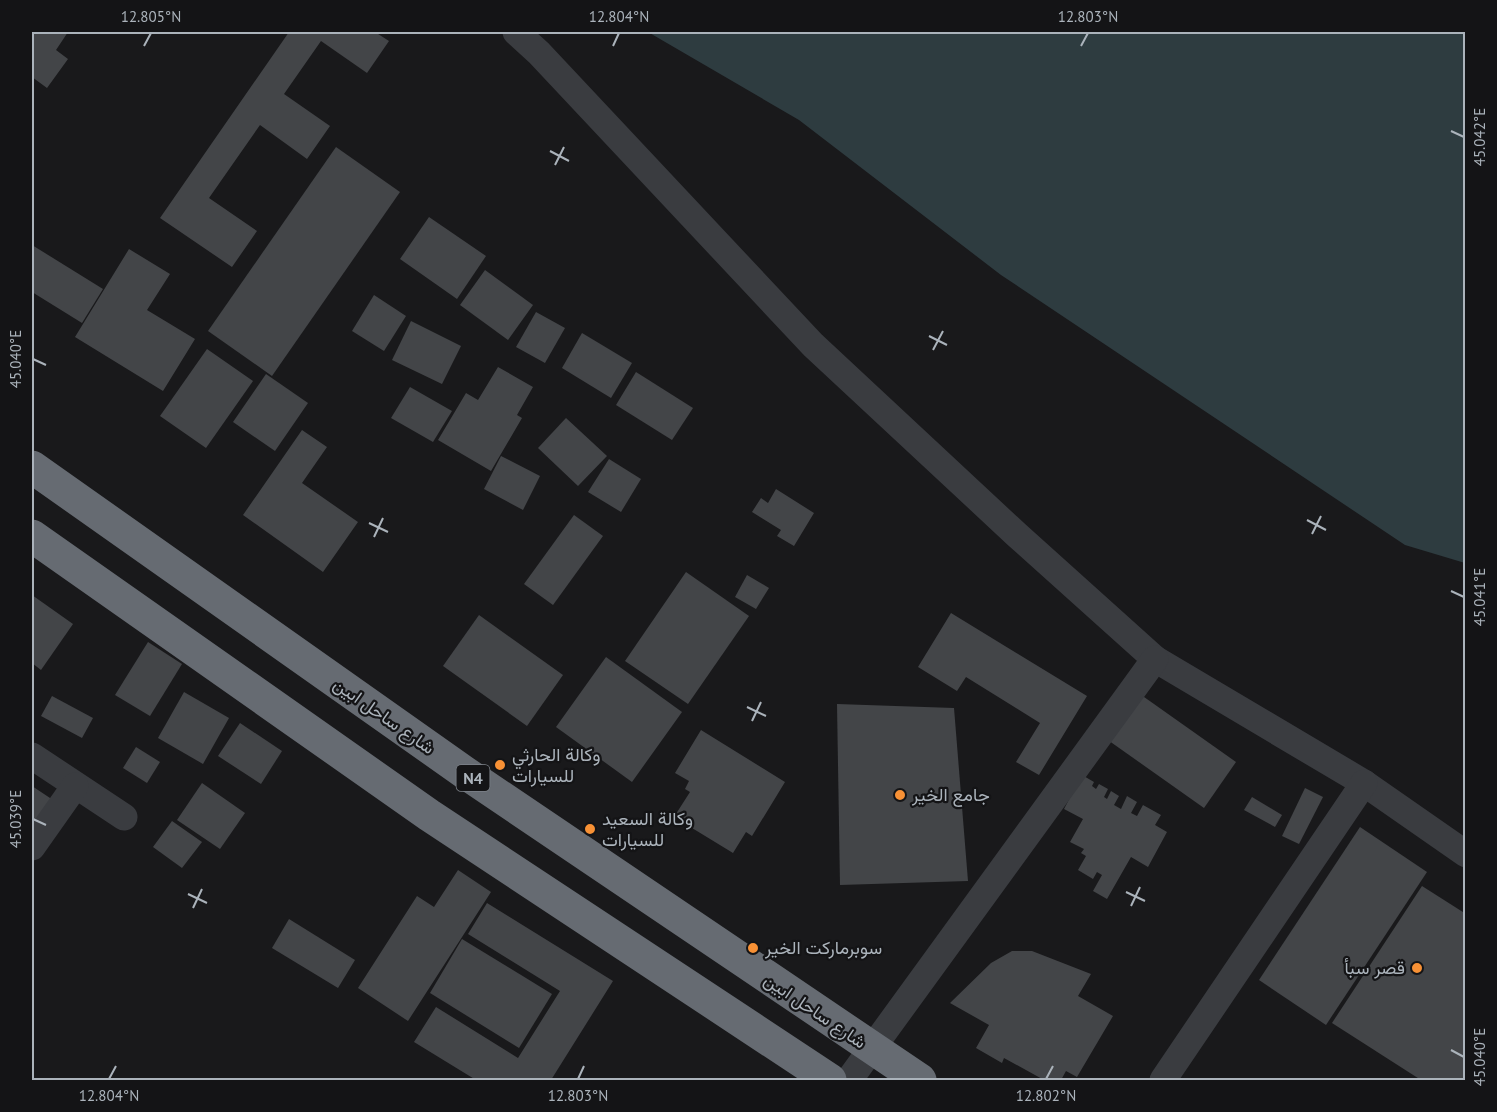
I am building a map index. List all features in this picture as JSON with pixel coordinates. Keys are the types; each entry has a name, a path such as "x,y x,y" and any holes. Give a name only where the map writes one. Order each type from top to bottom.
{"highway":[{"name":"شارع ساحل ابين","path":"32,467 464,772 872,1050 920,1080"},
{"path":"32,536 429,815 830,1080"}],"street":[{"path":"516,32 539,53 813,345 1017,535 1155,659 1364,783 1466,854"},
{"path":"849,1080 1155,659"},
{"path":"32,756 124,817"},
{"path":"1164,1080 1364,783"},
{"path":"32,847 75,786"}],"shaded area":[{"path":"648,32 1465,32 1465,563 1405,545 1001,275 799,120"}],"building":[{"path":"32,32 68,32 56,50 68,59 47,88 32,77"},
{"path":"289,32 375,32 389,41 367,73 321,41 284,94 330,126 307,159 260,125 209,198 257,231 232,267 160,218"},
{"path":"336,147 400,192 272,376 208,331"},
{"path":"429,217 486,256 457,299 400,259"},
{"path":"32,245 103,289 82,323 32,292"},
{"path":"129,249 170,274 147,310 195,339 163,391 75,337"},
{"path":"485,270 533,305 508,340 460,305"},
{"path":"374,295 406,316 384,351 352,331"},
{"path":"536,312 565,328 545,363 516,347"},
{"path":"411,321 461,346 442,384 392,360"},
{"path":"582,333 632,363 611,398 562,368"},
{"path":"207,349 253,381 206,448 160,416"},
{"path":"498,367 533,387 517,415 522,418 491,471 438,440 466,393 478,400"},
{"path":"636,372 693,408 672,440 616,405"},
{"path":"266,374 308,403 275,451 233,422"},
{"path":"410,387 452,411 433,442 391,418"},
{"path":"566,418 607,456 578,486 538,448"},
{"path":"302,430 327,447 302,483 358,522 323,572 243,515"},
{"path":"501,456 540,476 523,510 484,489"},
{"path":"609,459 641,479 621,512 588,492"},
{"path":"776,489 814,513 794,546 777,536 781,530 752,512 761,498 768,503"},
{"path":"574,515 603,536 553,605 524,584"},
{"path":"686,572 749,616 688,704 625,661"},
{"path":"747,575 769,588 756,609 735,597"},
{"path":"32,595 73,624 41,670 32,663"},
{"path":"951,613 1087,696 1039,775 1016,762 1040,723 966,677 957,691 918,667"},
{"path":"479,615 563,675 527,726 443,666"},
{"path":"148,642 182,664 150,716 115,695"},
{"path":"606,657 682,712 632,782 556,727"},
{"path":"184,692 229,718 203,764 158,738"},
{"path":"1137,692 1236,762 1204,808 1105,738"},
{"path":"52,696 93,718 82,738 41,716"},
{"name":"جامع الخير","path":"837,704 954,708 968,881 840,885"},
{"path":"240,723 282,751 261,784 218,756"},
{"path":"701,730 785,782 752,836 746,832 733,853 674,817 690,792 685,789 689,781 675,773"},
{"path":"136,747 160,762 147,783 123,768"},
{"path":"1082,775 1094,782 1092,786 1096,789 1099,784 1108,789 1104,797 1107,799 1111,791 1119,796 1114,805 1121,809 1127,796 1137,802 1131,813 1137,816 1143,805 1161,815 1155,825 1167,832 1148,867 1131,857 1107,899 1093,891 1102,875 1097,872 1093,879 1078,870 1086,856 1081,853 1084,849 1070,842 1083,819 1064,809"},
{"path":"202,783 245,813 220,849 177,820"},
{"path":"32,786 53,800 32,834"},
{"path":"1305,788 1323,797 1299,844 1282,836"},
{"path":"1252,797 1282,815 1275,827 1244,810"},
{"path":"172,821 202,842 182,868 153,847"},
{"path":"1360,827 1427,872 1326,1025 1259,980"},
{"path":"458,870 491,892 408,1021 358,988 417,896 434,907"},
{"name":"قصر سبأ","path":"1422,886 1466,914 1466,1080 1421,1080 1332,1023"},
{"path":"487,903 613,981 551,1080 476,1080 414,1042 436,1007 518,1058 560,991 468,934"},
{"path":"289,919 355,960 338,988 272,948"},
{"path":"462,939 552,994 519,1048 430,993"},
{"path":"1012,951 1032,951 1091,974 1078,996 1113,1016 1077,1077 1066,1071 1061,1080 1044,1080 1004,1058 1002,1063 976,1048 989,1025 950,1003 991,963"}],"place":[{"name":"وكالة الحارثي للسيارات","path":"500,765"},
{"name":"جامع الخير","path":"900,795"},
{"name":"وكالة السعيد للسيارات","path":"590,829"},
{"name":"سوبرماركت الخير","path":"753,948"},
{"name":"قصر سبأ","path":"1417,968"}]}
